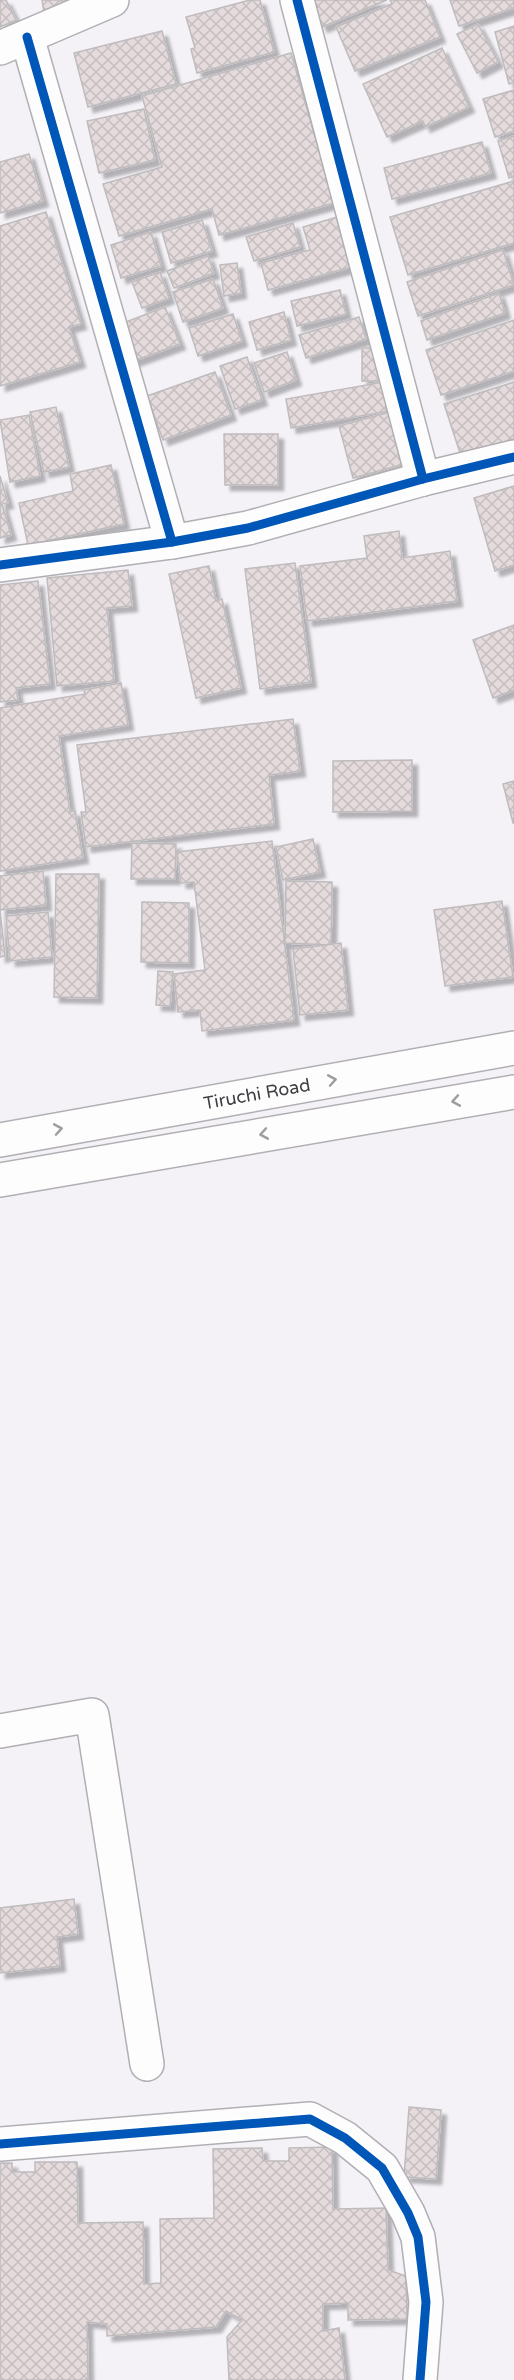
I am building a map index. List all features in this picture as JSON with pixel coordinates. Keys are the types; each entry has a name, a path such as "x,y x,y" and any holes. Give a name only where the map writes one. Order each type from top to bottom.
{"main road":[{"path":"112,0 14,43 172,542"},
{"path":"297,0 423,479"},
{"path":"0,565 172,542 249,528 423,479 514,457"},
{"name":"Tiruchi Road","path":"0,1140 514,1048"},
{"path":"0,1180 514,1092"},
{"path":"0,1731 92,1715 147,2064"},
{"path":"0,2144 310,2119 345,2138 382,2168 408,2213 418,2237 426,2302 420,2380"}],"building":[{"path":"0,0 6,0 16,20 0,27"},
{"path":"42,0 76,0 44,13"},
{"path":"250,0 260,0 274,52 197,73 191,49 195,48 186,17"},
{"path":"310,0 387,0 322,27"},
{"path":"390,0 425,0 440,37 355,71 336,27 392,4"},
{"path":"450,0 514,0 514,8 459,26"},
{"path":"478,24 498,62 477,73 457,34"},
{"path":"514,26 514,82 509,84 495,32"},
{"path":"162,31 176,84 88,107 74,53"},
{"path":"442,48 469,107 425,127 423,121 387,137 363,84"},
{"path":"291,53 334,203 219,235 212,209 119,236 103,184 162,167 142,96"},
{"path":"514,90 514,131 495,137 483,99"},
{"path":"144,109 155,160 99,173 87,121"},
{"path":"514,136 514,176 509,178 498,141"},
{"path":"482,142 491,173 392,199 384,168"},
{"path":"29,154 43,201 0,213 0,162"},
{"path":"514,181 514,243 408,275 390,217"},
{"path":"46,212 81,324 69,327 80,362 0,386 0,226"},
{"path":"341,216 355,266 268,290 261,263 310,250 303,227"},
{"path":"202,220 212,251 171,263 162,232"},
{"path":"293,223 300,247 254,261 246,237"},
{"path":"151,232 161,266 121,278 111,245"},
{"path":"503,250 514,285 418,316 407,282"},
{"path":"208,256 214,273 174,288 167,271"},
{"path":"237,263 241,293 224,296 220,265"},
{"path":"160,272 169,298 142,308 132,282"},
{"path":"213,279 223,308 183,322 173,292"},
{"path":"340,290 346,314 297,326 291,301"},
{"path":"499,293 505,313 427,340 421,321"},
{"path":"165,307 180,344 128,363 113,327"},
{"path":"284,312 291,340 257,350 249,322"},
{"path":"233,314 242,341 198,356 189,328"},
{"path":"359,317 366,339 306,358 299,335"},
{"path":"514,320 514,371 441,395 426,350"},
{"path":"362,348 379,348 379,381 362,381"},
{"path":"287,352 296,380 264,392 254,363"},
{"path":"247,357 262,400 235,409 220,366"},
{"path":"215,372 231,415 163,440 147,396"},
{"path":"389,381 395,410 291,428 286,399"},
{"path":"514,382 514,439 461,456 444,404"},
{"path":"56,407 69,467 44,472 30,412"},
{"path":"390,412 404,464 353,478 339,426"},
{"path":"29,415 40,476 10,482 0,420"},
{"path":"224,434 278,434 278,485 225,485"},
{"path":"111,465 124,524 28,545 19,503 73,491 70,474"},
{"path":"0,476 8,503 2,504 11,535 0,538"},
{"path":"514,486 514,565 495,571 474,498"},
{"path":"399,531 402,558 450,551 457,601 307,621 300,566 367,558 364,536"},
{"path":"295,563 311,682 260,689 245,569"},
{"path":"209,566 216,601 222,599 241,688 196,698 169,574"},
{"path":"128,570 132,606 107,608 114,681 57,686 47,578"},
{"path":"38,581 50,684 16,688 18,700 0,702 0,585"},
{"path":"514,625 514,690 493,698 473,640"},
{"path":"121,683 128,725 59,736 70,812 75,811 83,858 0,871 0,708 85,694 84,690"},
{"path":"293,719 300,771 269,775 274,824 86,847 81,812 86,812 77,745"},
{"path":"412,760 412,811 333,812 333,761"},
{"path":"514,781 514,823 513,823 503,784"},
{"path":"313,839 320,872 283,880 276,847"},
{"path":"272,841 294,1020 202,1031 200,1010 178,1012 174,974 205,970 194,882 181,883 177,852"},
{"path":"132,843 176,844 175,879 131,879"},
{"path":"43,871 46,905 0,910 0,876"},
{"path":"56,874 99,874 97,998 54,997"},
{"path":"286,881 332,882 331,945 285,943"},
{"path":"502,901 513,977 445,986 434,910"},
{"path":"142,902 189,903 189,963 141,962"},
{"path":"0,910 5,956 0,957"},
{"path":"48,912 52,957 10,961 6,916"},
{"path":"341,943 348,1010 300,1015 293,949"},
{"path":"158,971 173,972 170,1006 156,1005"},
{"path":"74,1899 78,1934 57,1937 60,1966 0,1973 0,1908"},
{"path":"409,2107 441,2110 436,2179 404,2177"},
{"path":"332,2147 333,2209 386,2208 388,2270 406,2276 407,2319 348,2320 348,2303 323,2304 323,2331 339,2328 345,2380 229,2380 227,2337 242,2320 226,2311 216,2327 107,2336 107,2324 87,2322 88,2380 0,2380 0,2163 12,2163 12,2172 35,2172 35,2162 77,2162 78,2223 143,2222 144,2284 161,2283 160,2219 214,2218 213,2149 262,2148 263,2161 289,2161 289,2148"}],"cycle path":[{"path":"297,0 423,479"},
{"path":"27,37 172,542"},
{"path":"0,565 172,542 248,528 423,479 514,457"},
{"path":"0,2144 310,2119 345,2138 382,2168 408,2213 418,2237 426,2302 420,2380"}]}
